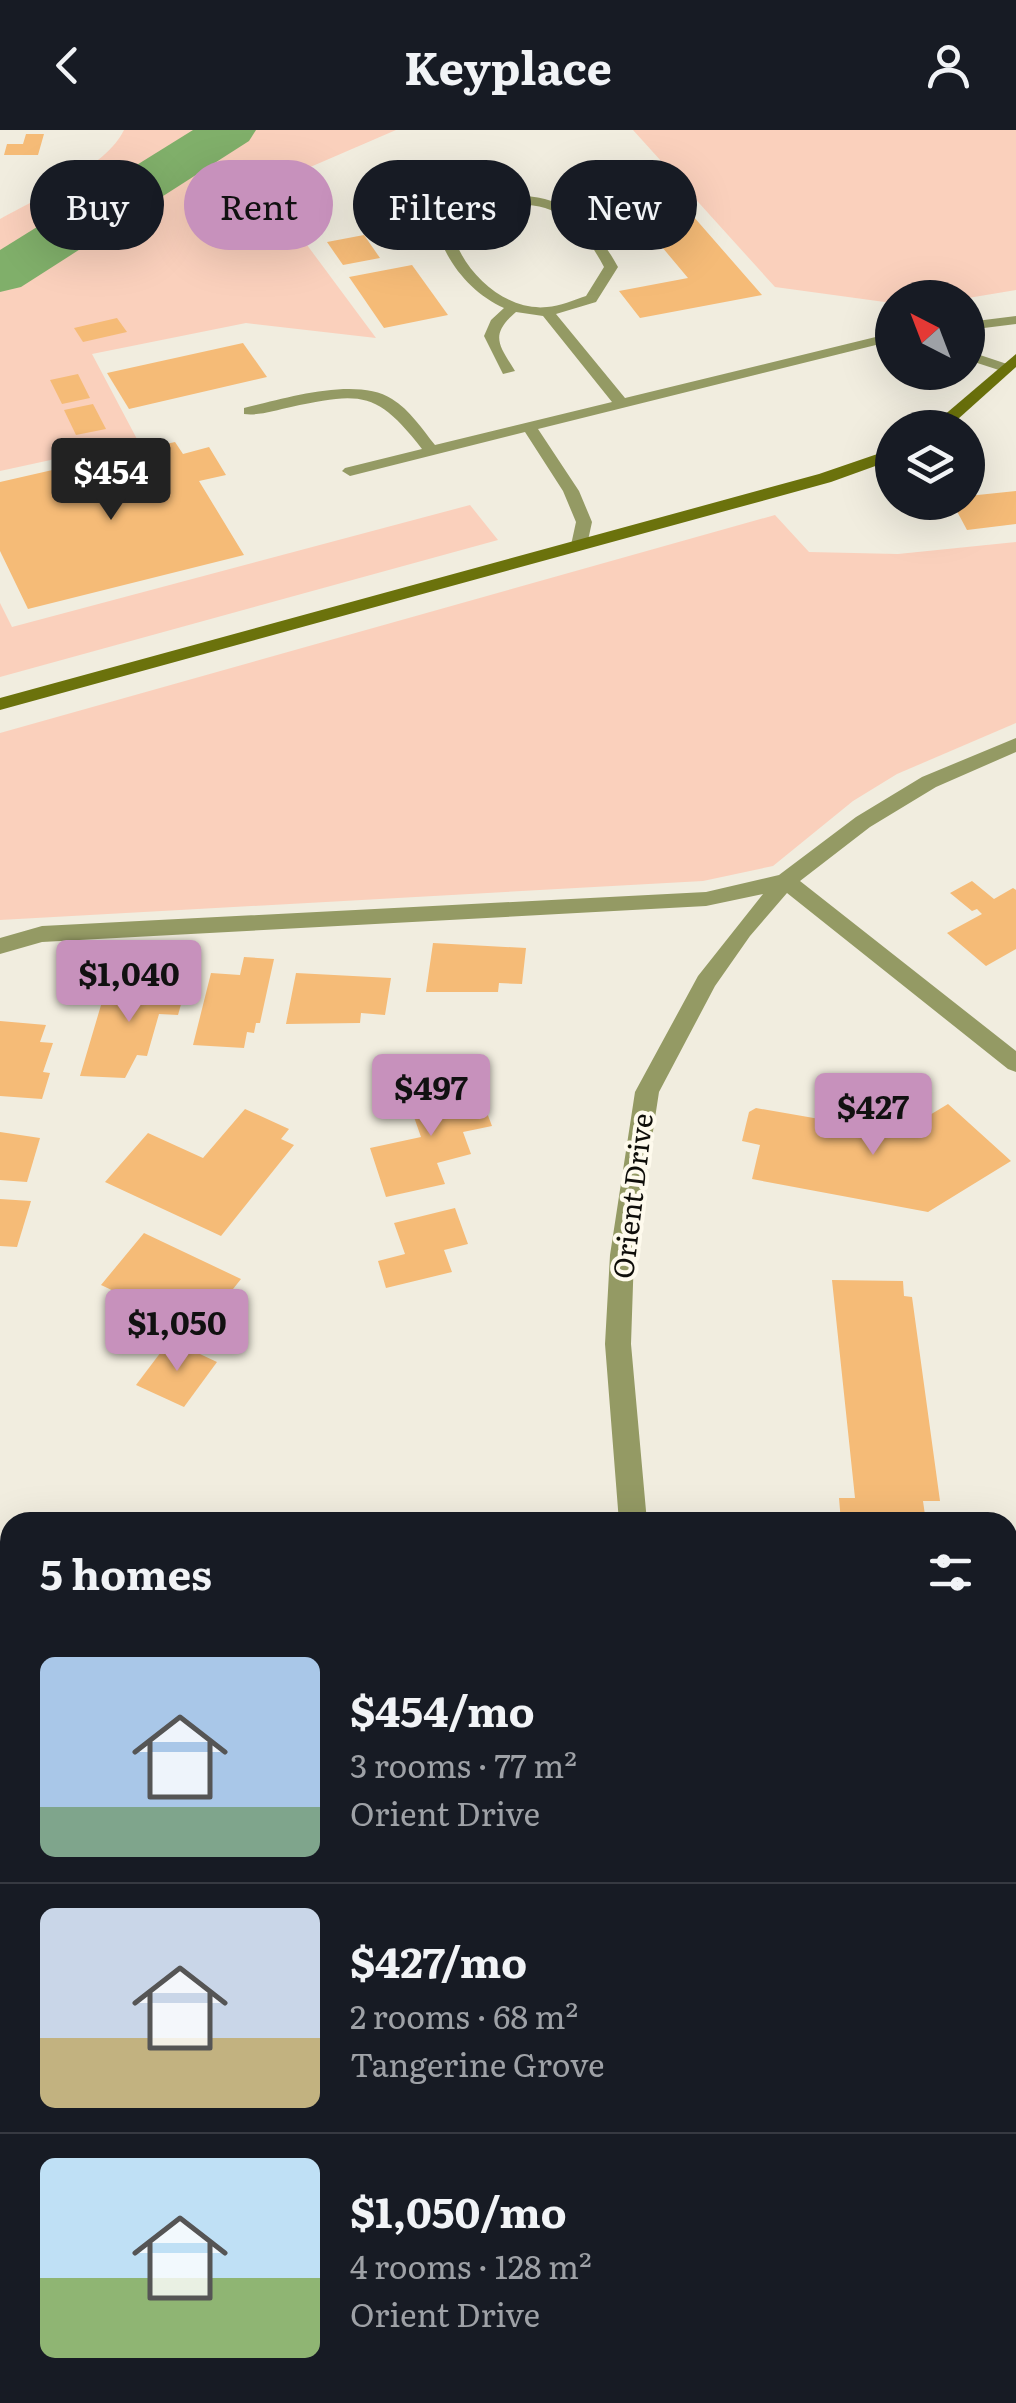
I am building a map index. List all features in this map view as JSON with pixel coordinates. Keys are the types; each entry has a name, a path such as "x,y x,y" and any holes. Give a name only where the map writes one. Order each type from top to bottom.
{"street":[{"path":"958,410 1010,364"},
{"path":"0,704 825,478 875,460"},
{"name":"Orient Drive","path":"632,1512 618,1344 631,1181 647,1092 706,982 742,931 786,881 863,822 929,782 1016,744"},
{"path":"0,946 42,934 706,898 786,881 1016,1063"}],"lane":[{"path":"549,202 561,207 603,251 611,268 590,299 547,312 513,307 497,300 444,239 444,226 460,214 504,204 549,202"},
{"path":"508,370 489,340 497,320 513,307"},
{"path":"547,312 622,404"},
{"path":"985,324 1016,320"},
{"path":"350,471 875,341"},
{"path":"985,359 1010,364"},
{"path":"249,411 347,395 380,397 403,416 432,451"},
{"path":"529,427 571,491 584,522 579,546"}],"shaded area":[{"path":"124,130 396,130 327,160 184,160 184,250 311,250 376,338 246,323 92,354 138,441 0,471 0,219 30,203 30,250 164,250 164,160 97,160"},
{"path":"633,130 1016,130 1016,290 985,295 985,280 875,280 875,301 775,287 697,201 697,160 660,160"},
{"path":"470,505 498,540 0,677 0,603 12,627"},
{"path":"775,515 809,552 898,554 1016,542 1016,723 897,774 853,801 773,866 703,881 0,920 0,733"}],"building":[{"path":"26,134 44,134 38,155 4,155 7,144 23,144"},
{"path":"697,221 762,295 640,318 619,291 688,278 665,250 697,250"},
{"path":"353,237 353,250 374,250 380,258 343,265 333,250 333,241"},
{"path":"412,265 448,315 384,328 349,277"},
{"path":"117,318 127,332 83,342 74,328"},
{"path":"243,343 267,377 129,409 107,373"},
{"path":"78,374 90,398 62,404 50,380"},
{"path":"93,404 106,429 76,435 64,410"},
{"path":"175,442 183,454 209,447 226,475 199,481 244,555 28,609 0,551 0,482"},
{"path":"1016,491 1016,524 967,530 962,520 985,520 985,494"},
{"path":"972,881 994,899 1016,890 1016,949 986,966 947,933 982,914 950,893"},
{"path":"433,943 526,948 522,984 499,983 498,992 426,992"},
{"path":"244,957 274,959 260,1023 256,1023 254,1033 247,1032 244,1048 193,1045 211,973 240,975"},
{"path":"296,973 391,978 385,1015 361,1013 360,1023 286,1024"},
{"path":"115,979 187,983 178,1015 159,1014 147,1056 137,1055 125,1078 80,1076 104,995 110,995"},
{"path":"0,1021 46,1025 40,1042 53,1043 43,1072 50,1073 42,1099 0,1096"},
{"path":"475,1081 492,1126 463,1132 471,1154 437,1163 445,1184 386,1197 370,1148 421,1137 407,1097"},
{"path":"948,1104 1011,1161 928,1212 752,1179 760,1145 742,1141 749,1112 756,1108 900,1133"},
{"path":"245,1109 289,1129 281,1139 294,1145 221,1236 105,1182 148,1133 203,1158"},
{"path":"0,1132 40,1138 27,1182 0,1180"},
{"path":"0,1199 31,1201 17,1247 0,1246"},
{"path":"455,1208 468,1244 444,1250 452,1272 386,1288 378,1261 405,1254 394,1223"},
{"path":"144,1233 241,1279 190,1343 123,1311 133,1300 101,1285"},
{"path":"832,1280 903,1281 904,1296 912,1297 940,1501 923,1501 925,1512 840,1512 839,1498 855,1498"},
{"path":"170,1340 217,1362 184,1407 136,1385"}],"waterway":[{"path":"0,275 230,130"}]}
